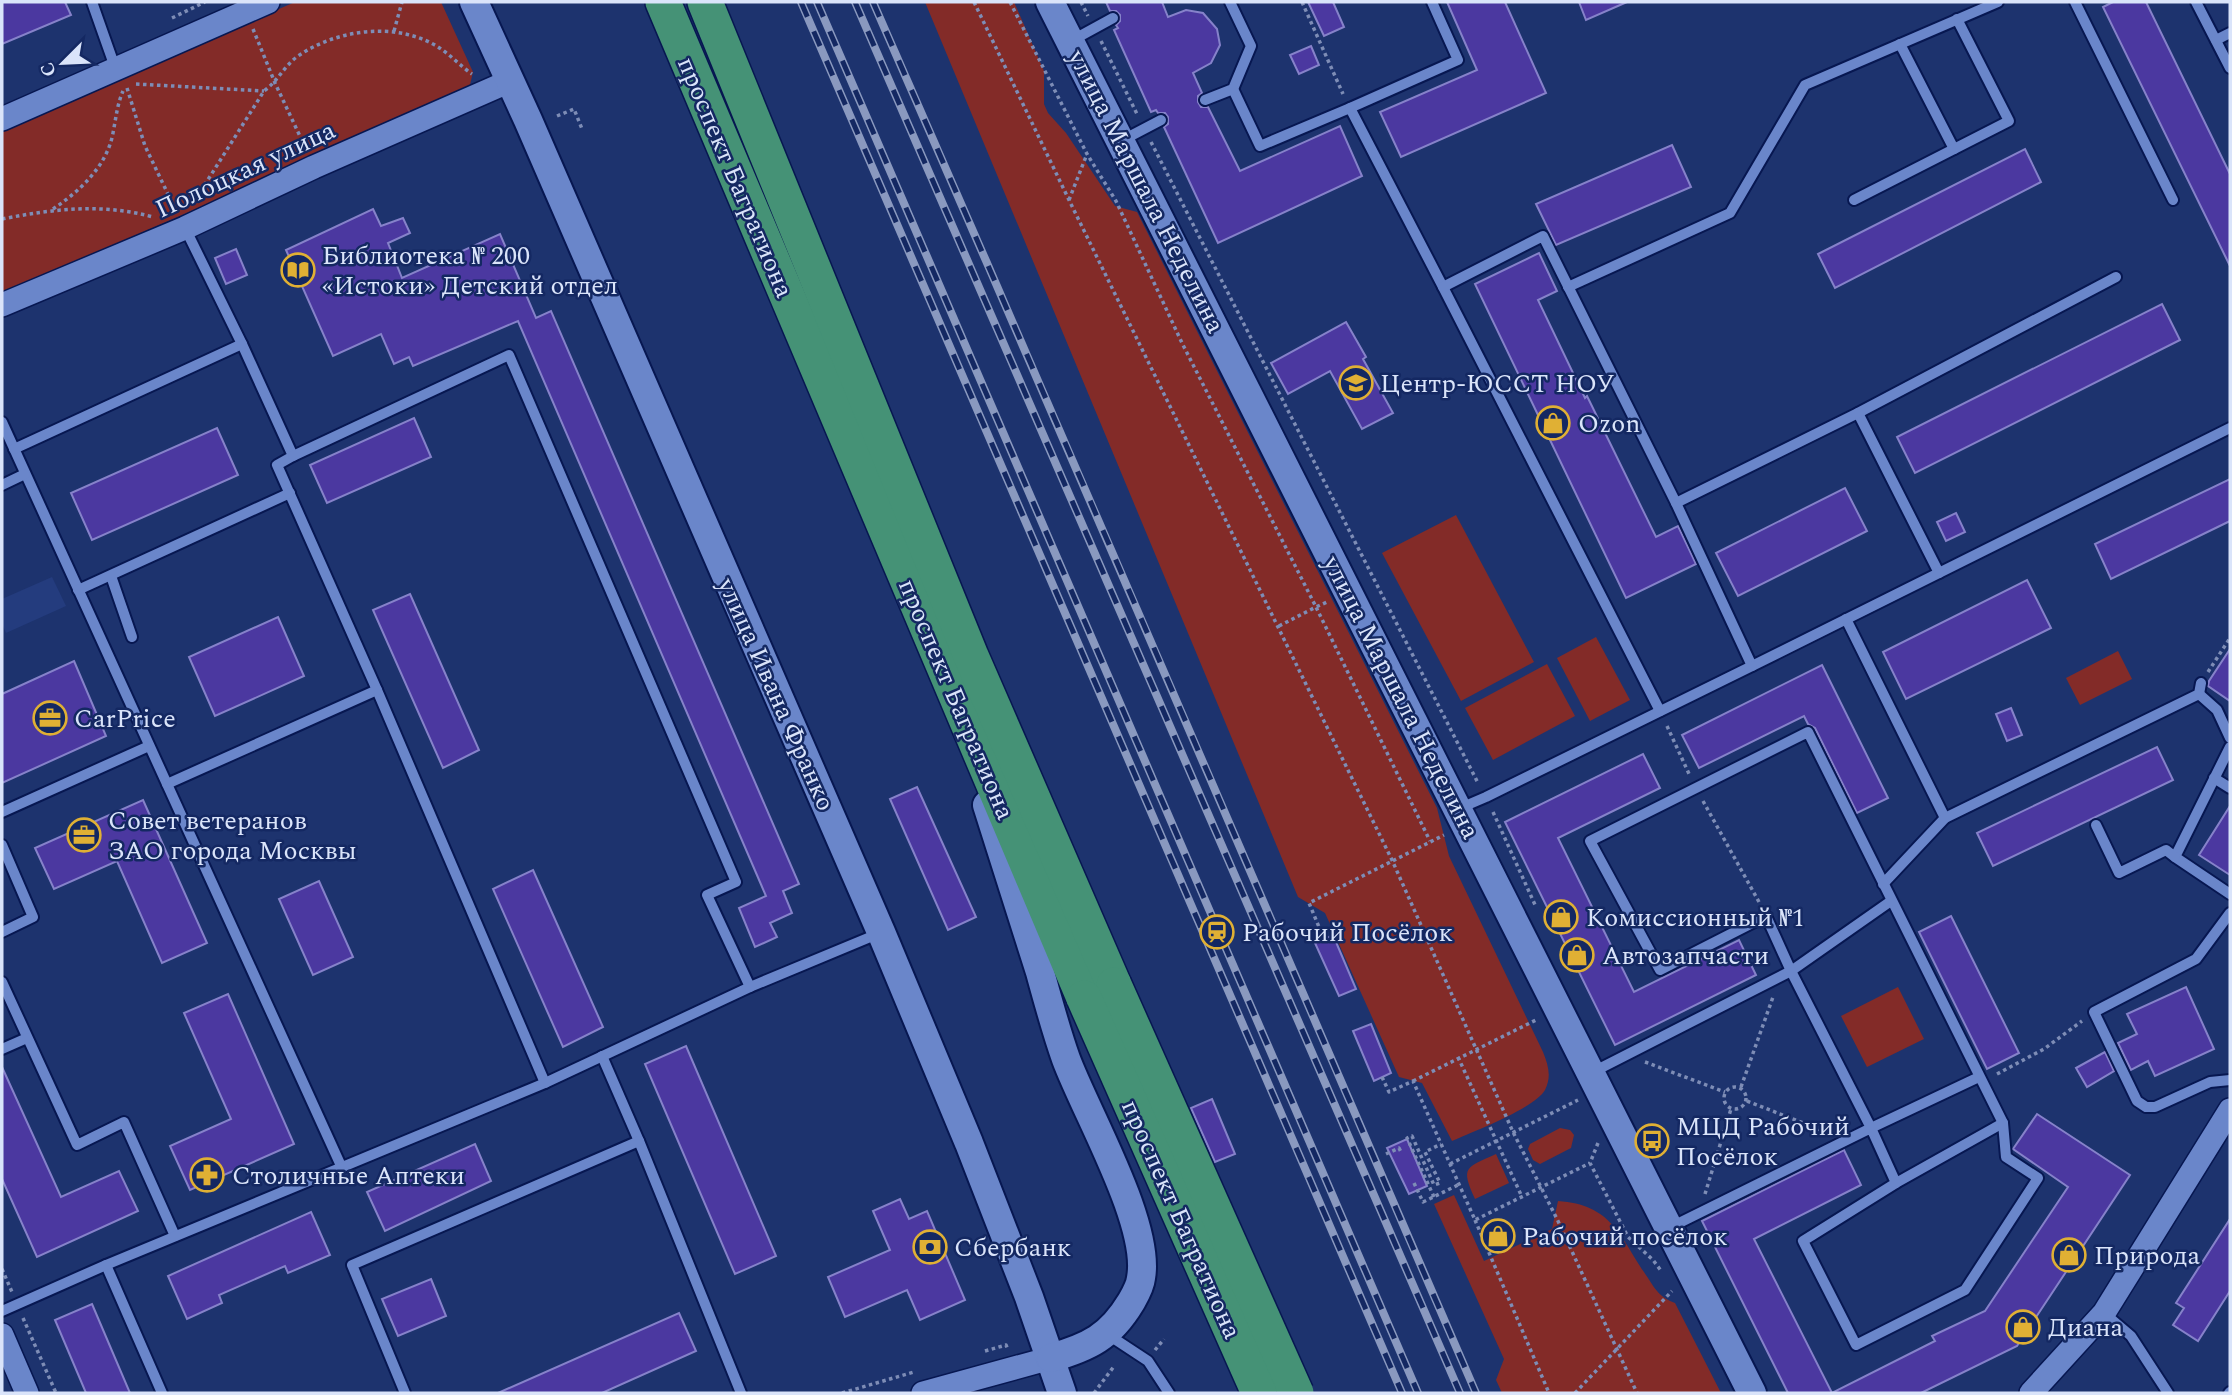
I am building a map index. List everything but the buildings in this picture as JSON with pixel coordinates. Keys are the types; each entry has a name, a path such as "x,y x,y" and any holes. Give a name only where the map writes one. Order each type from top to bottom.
{"main road":[{"name":"проспект Багратиона","path":"663,2 942,666 1296,1393"},
{"name":"проспект Багратиона","path":"705,2 971,656 1099,992 1259,1393"}],"street":[{"path":"2,120 120,77 268,2"},
{"name":"улица Ивана Франко","path":"474,2 881,932 1030,1297 1062,1393"},
{"name":"улица Маршала Неделина","path":"1050,2 1082,34 1348,591 1752,1393"},
{"name":"Полоцкая улица","path":"2,305 184,229 314,167 510,81"},
{"path":"923,1393 1092,1344 1107,1334 1127,1309 1141,1279 1142,1261 1127,1200 1066,1059 942,666"},
{"path":"2031,1393 2104,1313 2230,1110"},
{"path":"2,1335 27,1393"}],"lane":[{"path":"92,2 120,77"},
{"path":"1205,100 1233,89 1251,46 1230,2"},
{"path":"1233,89 1260,146 1350,108 1458,60 1432,2"},
{"path":"1568,287 1730,213 1805,85 1998,2"},
{"path":"2075,2 2173,200"},
{"path":"2196,2 2230,68"},
{"path":"1082,34 1113,18"},
{"path":"1854,200 2009,121 1957,19"},
{"path":"2216,40 2230,33"},
{"path":"1900,44 1954,149"},
{"path":"1350,108 1660,711"},
{"path":"1132,135 1161,120"},
{"path":"184,229 242,344 293,456"},
{"path":"1443,287 1542,236 1676,503 1752,666"},
{"path":"1676,503 1858,413 2116,277"},
{"path":"14,449 242,344"},
{"path":"545,1083 377,690 277,465 509,355 736,882 707,895 750,987"},
{"path":"1858,413 1939,573"},
{"path":"2,422 342,1168"},
{"path":"1458,809 2230,428"},
{"path":"2,485 25,474"},
{"path":"79,590 290,493"},
{"path":"111,576 132,637"},
{"path":"1846,618 1945,818"},
{"path":"1883,884 1945,818 2200,688 2217,710 2230,738"},
{"path":"167,784 377,690"},
{"path":"1896,1183 1871,1128 1786,974 1766,916 1660,970 1590,841 1808,732 2003,1123 2006,1157 2038,1178 1965,1290 1856,1345 1803,1241 1896,1183 2003,1123"},
{"path":"2,812 149,746"},
{"path":"2175,857 2230,747"},
{"path":"2214,778 2230,788"},
{"path":"2096,825 2119,873 2166,850 2230,894"},
{"path":"2,845 33,917 2,932"},
{"path":"1591,1073 1786,974 1892,901"},
{"path":"2230,913 2196,959 2094,1013 2137,1101 2146,1107 2155,1107 2210,1082 2230,1080"},
{"path":"2,1311 175,1236 545,1083 750,987 881,932"},
{"path":"2,982 77,1145 124,1122 175,1236"},
{"path":"2,1049 27,1038"},
{"path":"601,1056 639,1141 741,1393"},
{"path":"1670,1227 1871,1128 1981,1079"},
{"path":"405,1393 352,1265 639,1141"},
{"path":"106,1265 163,1393"},
{"path":"2104,1313 2131,1336 2168,1393"},
{"path":"1107,1334 1148,1362 1169,1393"}],"path":[{"path":"394,31 402,2"},
{"path":"974,2 1392,860 1513,1132 1558,1221 1637,1393"},
{"path":"1010,2 1087,155 1116,201 1182,343 1316,607 1430,841"},
{"path":"1081,2 1082,34 1132,135 1493,810"},
{"path":"1302,2 1350,108"},
{"path":"246,12 309,156"},
{"path":"184,229 194,202 264,91 275,83 287,65 305,52 326,42 363,33 394,31 433,44 474,76"},
{"path":"120,77 264,91"},
{"path":"53,209 85,183 107,154 113,135 120,77"},
{"path":"120,77 145,146 184,229"},
{"path":"557,116 574,108 582,129"},
{"path":"1069,200 1087,155"},
{"path":"2,219 53,209 98,208 131,211 184,229"},
{"path":"1278,626 1348,591"},
{"path":"2200,688 2230,638"},
{"path":"1660,711 1696,788 1766,916"},
{"path":"1324,939 1309,903 1392,860"},
{"path":"1741,1087 1786,974"},
{"path":"1981,1079 2044,1049 2094,1013"},
{"path":"1382,1077 1389,1092 1538,1019"},
{"path":"1626,1055 1725,1092"},
{"path":"1458,1058 1522,1197"},
{"path":"1413,1081 1549,1393"},
{"path":"1732,1086 1741,1087 1746,1092 1747,1101 1741,1108 1731,1110 1725,1103 1725,1092 1732,1086"},
{"path":"1450,1164 1578,1100 1583,1110"},
{"path":"1747,1101 1846,1140"},
{"path":"1699,1213 1731,1110"},
{"path":"1434,1197 1407,1139 1412,1136 1434,1185 1440,1183 1426,1152 1441,1144"},
{"path":"1475,1220 1590,1163 1598,1142"},
{"path":"1386,1154 1399,1148 1401,1152"},
{"path":"1590,1163 1628,1237 1653,1261 1667,1280"},
{"path":"1414,1182 1423,1202 1459,1185"},
{"path":"2,1269 56,1393"},
{"path":"1575,1393 1674,1289"},
{"path":"1153,1352 1164,1339"},
{"path":"1094,1393 1115,1365"}],"shaded area":[{"path":"295,2 441,2 473,72 469,89 2,294 2,128"},
{"path":"925,2 1014,2 1044,71 1044,104 1048,113 1066,133 1115,206 1137,212 1437,808 1449,856 1543,1052 1549,1075 1545,1090 1517,1112 1452,1141 1422,1083 1399,1077 1325,913 1298,897"},
{"path":"1456,515 1534,662 1461,701 1382,553"},
{"path":"52,577 66,606 6,633 2,624 2,599"},
{"path":"1596,637 1630,700 1590,721 1557,658"},
{"path":"2118,651 2132,679 2080,705 2066,678"},
{"path":"1547,664 1575,716 1493,760 1465,708"},
{"path":"1898,987 1924,1039 1867,1067 1841,1016"},
{"path":"1560,1128 1570,1130 1574,1135 1571,1148 1540,1164 1533,1160 1528,1149 1530,1144"},
{"path":"1496,1154 1509,1183 1475,1199 1468,1180 1469,1169"},
{"path":"1454,1195 1484,1261 1552,1229 1558,1201 1592,1209 1604,1217 1622,1237 1656,1290 1675,1303 1721,1393 1502,1393 1496,1380 1504,1359 1434,1204"}],"railway":[{"path":"801,2 1402,1393"},
{"path":"817,2 1418,1393"},
{"path":"855,2 1460,1393"},
{"path":"873,2 1476,1393"}],"place":[{"name":"Библиотека № 200 «Истоки» Детский отдел","path":"298,270"},
{"name":"Центр-ЮССТ НОУ","path":"1356,383"},
{"name":"Ozon","path":"1553,423"},
{"name":"CarPrice","path":"50,718"},
{"name":"Совет ветеранов ЗАО города Москвы","path":"84,835"},
{"name":"Комиссионный №1","path":"1561,917"},
{"name":"Рабочий Посёлок","path":"1217,932"},
{"name":"Автозапчасти","path":"1577,955"},
{"name":"МЦД Рабочий Посёлок","path":"1652,1141"},
{"name":"Столичные Аптеки","path":"207,1175"},
{"name":"Рабочий посёлок","path":"1498,1236"},
{"name":"Сбербанк","path":"930,1247"},
{"name":"Природа","path":"2069,1255"},
{"name":"Диана","path":"2023,1327"}]}
